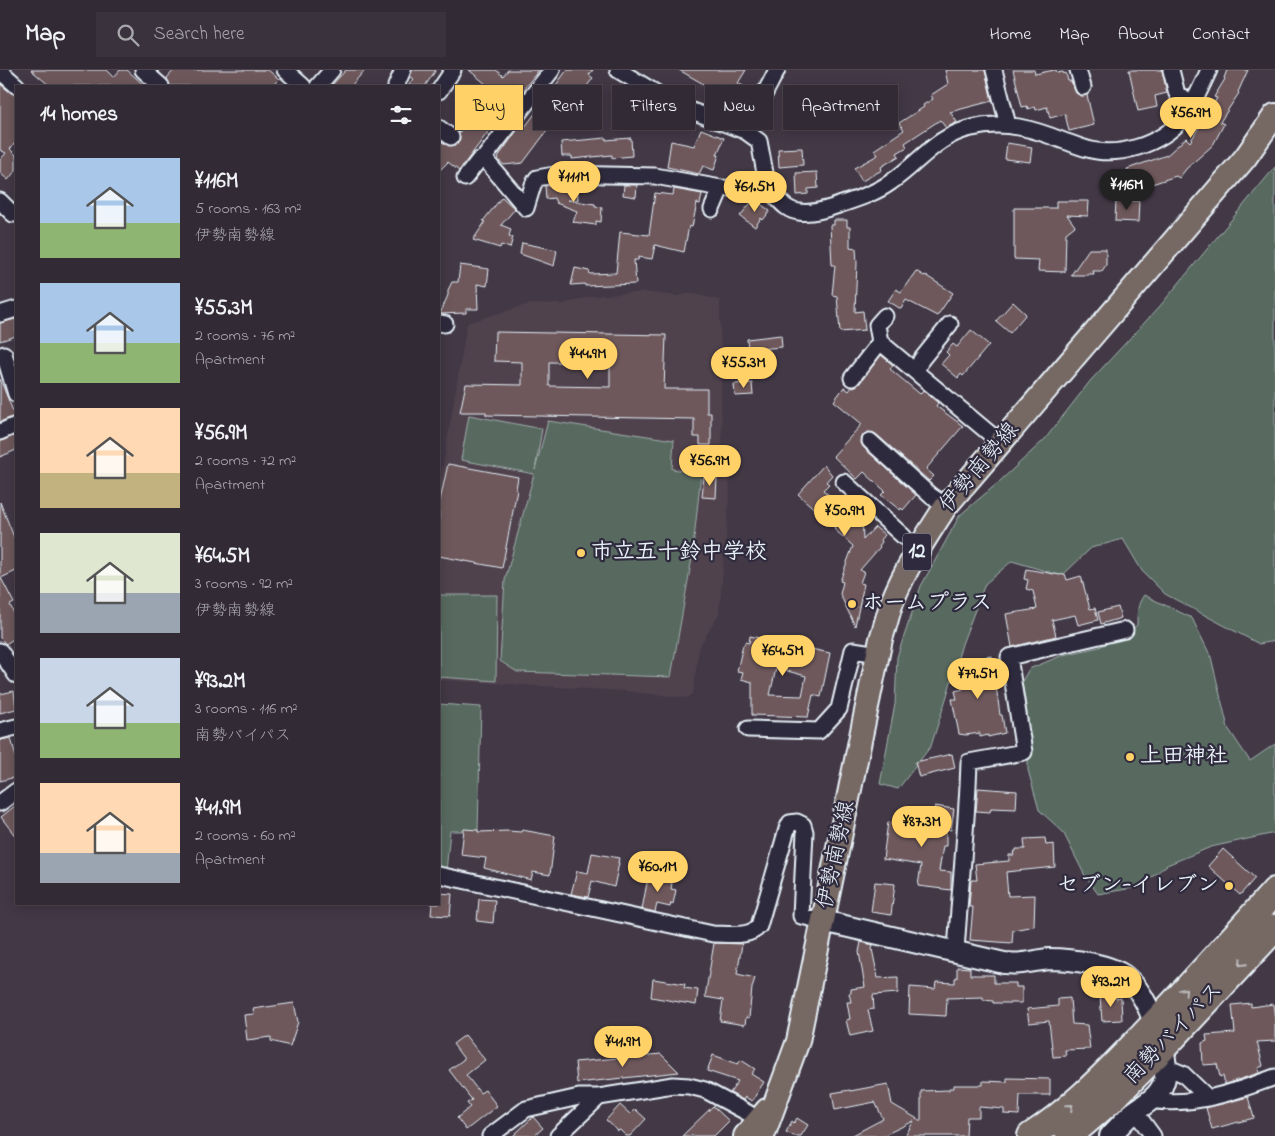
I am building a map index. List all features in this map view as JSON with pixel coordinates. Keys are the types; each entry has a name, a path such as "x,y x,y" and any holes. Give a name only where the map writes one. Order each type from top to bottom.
{"highway":[{"name":"南勢バイパス","path":"1031,1136 1060,1116 1086,1094 1161,1046 1275,891"},
{"name":"南勢バイパス","path":"1069,1136 1111,1100 1275,928"}],"main road":[{"name":"伊勢南勢線","path":"755,1131 776,1097 798,1041 878,654 892,603 903,578 920,546 946,506 1245,158 1275,115"}],"street":[{"path":"143,70 160,85"},
{"path":"285,70 302,85"},
{"path":"319,85 332,70"},
{"path":"396,85 403,70"},
{"path":"440,90 453,70"},
{"path":"464,178 479,160 484,158 552,70"},
{"path":"618,70 676,105 745,131 759,141 768,189"},
{"path":"745,131 777,70"},
{"path":"994,70 1008,125"},
{"path":"1078,70 1082,87"},
{"path":"1171,70 1177,94 1193,103"},
{"path":"484,158 526,208 533,185 538,178 560,174 655,176 729,189 755,185 768,189 790,210 808,212 823,210 866,196 890,183 922,155 949,136 973,127 1008,125 1044,133 1096,151 1114,152 1133,149 1151,143 1174,130 1193,103 1209,70"},
{"path":"0,71 15,85"},
{"path":"712,209 721,188"},
{"path":"0,201 15,214"},
{"path":"0,314 15,309"},
{"path":"885,316 877,326 880,342 1001,443"},
{"path":"916,372 921,360 950,324"},
{"path":"852,378 880,342"},
{"path":"7,353 15,389"},
{"path":"0,432 15,425"},
{"path":"870,441 931,496 946,506"},
{"path":"844,482 904,537"},
{"path":"956,952 961,867 967,818 969,762 1024,752 1009,657 1125,630"},
{"path":"15,648 2,654 15,674"},
{"path":"748,729 819,731 839,709 853,650 878,654"},
{"path":"0,731 15,727"},
{"path":"0,803 15,792"},
{"path":"440,875 713,934 746,934 755,931 760,926 787,829 790,822 797,822 803,825 805,832 801,916 1004,962 1022,963 1046,959 1067,959 1094,964 1127,977 1146,1003 1161,1046 1166,1075 1162,1089 1133,1113 1110,1136"},
{"path":"1161,1046 1183,1074 1208,1098"},
{"path":"1150,1100 1176,1103 1208,1098 1234,1092 1275,1076"},
{"path":"490,1136 526,1109 579,1097 599,1097 673,1085 705,1090 722,1098 748,1113 755,1131"},
{"path":"558,1136 599,1097"},
{"path":"1133,1113 1142,1121 1153,1136"}],"shaded area":[{"name":"市立五十鈴中学校","path":"644,292 678,296 691,293 720,300 722,446 724,461 729,474 730,491 719,614 699,647 693,694 687,698 624,691 440,680 440,483 467,323 529,304 563,304 592,296"}],"green space":[{"path":"1275,167 1275,641 1259,644 1165,594 1142,571 1123,539 1091,548 1062,576 1012,561 985,584 962,644 931,746 898,789 880,784 895,704 897,657 921,586 960,515 1045,439 1091,380 1160,306"},
{"path":"469,415 542,429 535,470 548,421 674,440 672,469 701,474 692,558 671,677 517,672 500,661 505,580 534,474 461,460"},
{"path":"440,595 497,595 496,681 440,677"},
{"name":"上田神社","path":"1144,595 1192,618 1211,657 1228,728 1250,761 1275,744 1275,833 1211,847 1167,865 1139,887 1098,894 1084,874 1063,832 1039,810 1028,770 1028,720 1022,681 1029,669 1063,655 1099,647 1125,635 1137,625 1137,613"},
{"path":"440,704 481,707 478,831 450,831 446,872 440,870"}],"building":[{"path":"31,70 107,70 114,77 120,70 127,70 144,85 49,85"},
{"path":"174,70 268,70 279,79 273,85 170,85 167,78"},
{"path":"346,70 365,70 352,85 332,85"},
{"path":"412,70 436,70 426,85 409,85 414,79 410,76"},
{"path":"469,70 496,70 503,76 508,70 539,70 523,90 523,85 487,85"},
{"path":"567,70 593,70 589,75 593,78 588,85 556,85"},
{"path":"679,70 746,70 738,83 742,85 705,85"},
{"path":"945,70 985,70 992,101 950,112 957,122 946,128 940,120 905,143 907,147 897,153 899,156 881,167 882,170 862,181 854,168 878,155 874,150 904,130 899,123 924,107 923,105 933,99 931,95 948,84"},
{"path":"1013,70 1034,70 1035,74 1054,70 1057,73 1066,73 1068,81 1071,81 1076,93 1081,96 1087,95 1094,125 1069,131 1065,114 1050,118 1047,107 1036,110 1035,107 1028,109 1027,106 1022,107"},
{"path":"1129,70 1162,70 1167,93 1155,96 1157,107 1138,111"},
{"path":"1227,70 1248,70 1239,93 1220,122 1224,124 1213,145 1187,168 1179,178 1176,176 1134,190 1127,169 1167,155 1186,138 1190,142 1217,98 1214,97 1225,79"},
{"path":"0,84 15,95 15,143 10,149 15,154 15,171 8,180 0,173 0,160 6,153 0,150"},
{"path":"533,116 533,130 548,130 523,163 504,165 498,160 498,157 517,130 523,130 523,126 525,127"},
{"path":"701,129 724,138 717,155 719,155 714,170 703,166 699,174 667,167 671,141 694,146"},
{"path":"461,130 490,130 459,171 448,162 440,170 440,141 449,146 458,143 459,133"},
{"path":"606,138 606,140 631,138 632,156 612,158 612,155 572,159 572,156 562,156 561,142"},
{"path":"1007,143 1032,147 1030,162 1005,159"},
{"path":"802,148 803,165 779,167 778,149"},
{"path":"817,172 818,188 808,189 808,194 797,195 796,173"},
{"path":"561,183 577,184 578,200 567,200 595,204 595,206 602,207 601,222 596,221 596,225 573,222 577,211 556,203 554,198 546,199 545,186"},
{"path":"624,185 637,185 636,197 623,195"},
{"path":"674,189 702,194 700,204 697,203 692,227 689,226 684,252 655,245 652,259 639,257 638,260 634,260 636,284 571,285 575,268 589,271 590,274 616,273 620,232 649,235 655,193 673,195"},
{"path":"502,197 515,209 501,225 511,229 509,236 513,237 510,248 501,245 500,248 473,240 485,222 483,221"},
{"path":"754,199 770,211 763,220 761,218 755,227 740,216"},
{"path":"1056,201 1089,201 1088,216 1067,215 1075,226 1066,233 1065,272 1038,271 1039,260 1014,259 1014,208 1056,208"},
{"path":"1116,201 1139,201 1138,222 1115,221"},
{"path":"834,220 847,220 847,227 850,227 850,247 856,248 855,312 863,311 865,330 840,332 837,296 832,295 835,265 832,265 830,225 834,225"},
{"path":"522,243 557,250 554,266 520,254"},
{"path":"1089,249 1106,249 1106,265 1102,271 1093,271 1094,274 1089,275 1071,275"},
{"path":"460,265 489,269 487,286 477,284 478,309 466,309 466,313 440,314 452,282 458,282"},
{"path":"916,271 953,293 937,316 906,300 901,309 888,301 896,289 901,292"},
{"path":"1013,302 1026,314 1010,333 996,321"},
{"path":"15,319 15,336 0,341 0,323"},
{"path":"971,330 989,345 963,376 961,374 958,378 941,364 949,355 946,352 953,344 957,347"},
{"path":"495,332 666,335 664,389 707,389 707,413 711,413 711,445 700,445 700,437 694,437 694,419 486,415 486,412 460,412 466,384 522,385 522,362 494,361","holes":["549,362 610,363 610,387 549,386"]},
{"path":"781,335 782,347 748,350 747,339"},
{"path":"881,355 893,365 890,369 920,394 923,390 938,403 936,406 963,426 926,469 934,476 929,481 876,434 868,432 863,435 861,443 864,448 916,495 903,510 901,508 900,510 881,495 885,491 864,472 857,479 833,456 862,424 834,401 844,387 849,391 852,387 859,384"},
{"path":"0,379 15,416 0,422"},
{"path":"752,383 753,395 735,396 734,384"},
{"path":"15,435 15,450 0,457 0,441"},
{"path":"448,464 518,477 502,568 440,556 440,500"},
{"path":"824,465 832,475 826,482 829,484 823,490 849,512 862,512 863,540 875,527 885,535 881,540 880,547 860,570 864,572 860,583 864,584 855,626 840,594 843,582 840,581 853,546 798,494"},
{"path":"704,476 717,477 716,498 702,497"},
{"path":"0,502 15,540 15,571 1,578 14,603 10,605 15,615 15,638 6,644 0,638"},
{"path":"1026,569 1060,575 1065,574 1067,580 1081,576 1090,609 1095,608 1098,620 1078,625 1075,615 1052,620 1056,636 1012,647 1006,614 1037,609 1033,591 1026,589 1028,580 1024,579"},
{"path":"1118,607 1121,618 1101,624 1098,612"},
{"path":"750,636 830,653 821,697 813,695 808,717 752,715 752,682 741,679 743,672 737,671 743,645 745,642 749,643","holes":["776,668 806,676 802,696 770,695"]},
{"path":"992,656 1000,715 1002,715 1005,733 988,737 988,735 980,737 980,733 959,734 952,699 957,699 955,691 963,689 959,661"},
{"path":"14,691 15,709 0,713 0,694"},
{"path":"11,738 15,753 15,777 0,781 0,740"},
{"path":"952,754 955,768 919,777 915,762"},
{"path":"978,788 1017,791 1016,809 991,808 990,812 976,811"},
{"path":"15,806 15,836 1,817"},
{"path":"935,806 954,809 951,830 946,829 946,846 943,846 939,871 951,872 951,890 918,886 921,865 883,859 888,822 931,828"},
{"path":"464,829 478,830 478,832 521,832 522,830 555,836 550,875 533,872 531,880 484,868 486,858 461,855"},
{"path":"1045,838 1046,845 1054,844 1055,867 1006,872 1008,896 1035,895 1034,926 1013,930 1012,943 970,940 973,907 969,907 971,880 977,880 975,864 1009,861 1009,855 1014,855 1013,852 1016,849 1025,849 1024,839"},
{"path":"1223,849 1255,878 1240,895 1208,866"},
{"path":"592,853 619,858 614,887 592,881 588,897 571,894 577,871 588,873"},
{"path":"649,872 672,883 671,889 676,890 673,904 671,903 670,907 657,904 655,912 642,909"},
{"path":"875,882 895,884 891,915 871,912"},
{"path":"440,893 452,894 450,916 431,915 432,905 440,905"},
{"path":"479,899 495,900 493,923 477,921"},
{"path":"861,942 873,945 872,949 878,978 898,977 898,993 873,995 874,1009 868,1010 873,1031 850,1036 846,1020 850,1019 847,1002 851,1002 849,993 851,993 851,989 865,987 859,952"},
{"path":"714,943 742,944 737,974 755,978 749,1018 746,1017 745,1025 720,1021 723,1000 705,997"},
{"path":"957,967 970,968 970,975 994,975 994,983 1016,983 1016,987 1022,987 1022,1003 993,1003 993,1001 983,1000 983,997 947,998 946,1016 909,1014 910,987 935,989 936,982 955,983"},
{"path":"653,979 685,984 684,988 698,990 696,1005 651,997"},
{"path":"1116,994 1116,999 1121,998 1122,1020 1102,1021 1100,996"},
{"path":"1070,998 1072,1024 1087,1025 1090,1049 1065,1050 1066,1056 1053,1057 1049,1021 1029,1023 1027,1009 1058,1006 1058,999"},
{"path":"294,1003 298,1022 290,1046 271,1041 271,1037 247,1040 244,1015 254,1014 253,1009"},
{"path":"1251,1003 1251,1007 1273,1004 1275,1041 1257,1042 1263,1066 1258,1068 1259,1073 1225,1084 1223,1076 1220,1077 1217,1064 1203,1065 1202,1043 1207,1041 1206,1035 1235,1033 1232,1005"},
{"path":"465,1035 485,1060 466,1075 480,1093 485,1090 497,1106 466,1130 457,1118 470,1107 467,1103 472,1100 449,1070 464,1059 453,1044"},
{"path":"661,1054 679,1072 577,1083 575,1062"},
{"path":"713,1055 738,1064 741,1060 755,1069 751,1074 764,1082 752,1101 745,1097 743,1100 730,1093 738,1081 707,1071"},
{"path":"1007,1078 1050,1079 1050,1095 1020,1095 1019,1115 1004,1114 1004,1109 979,1107 979,1117 967,1117 966,1136 905,1136 914,1121 882,1136 851,1136 883,1119 875,1102 835,1110 832,1093 888,1084 892,1104 921,1121 921,1091 949,1090 949,1088 954,1088 954,1085 983,1085 983,1081 1007,1082"},
{"path":"1248,1097 1254,1118 1212,1129 1206,1108"},
{"path":"620,1105 630,1114 635,1109 646,1119 630,1136 626,1136 620,1130 618,1131 606,1120"},
{"path":"713,1106 729,1121 714,1136 682,1136"},
{"path":"533,1117 543,1128 534,1136 513,1136"},
{"path":"797,1118 808,1125 801,1136 794,1136 786,1132 792,1121 794,1123"}],"place":[{"name":"市立五十鈴中学校","path":"581,553"},
{"name":"ホームプラス","path":"852,604"},
{"name":"上田神社","path":"1130,757"},
{"name":"セブン-イレブン","path":"1229,886"}]}
